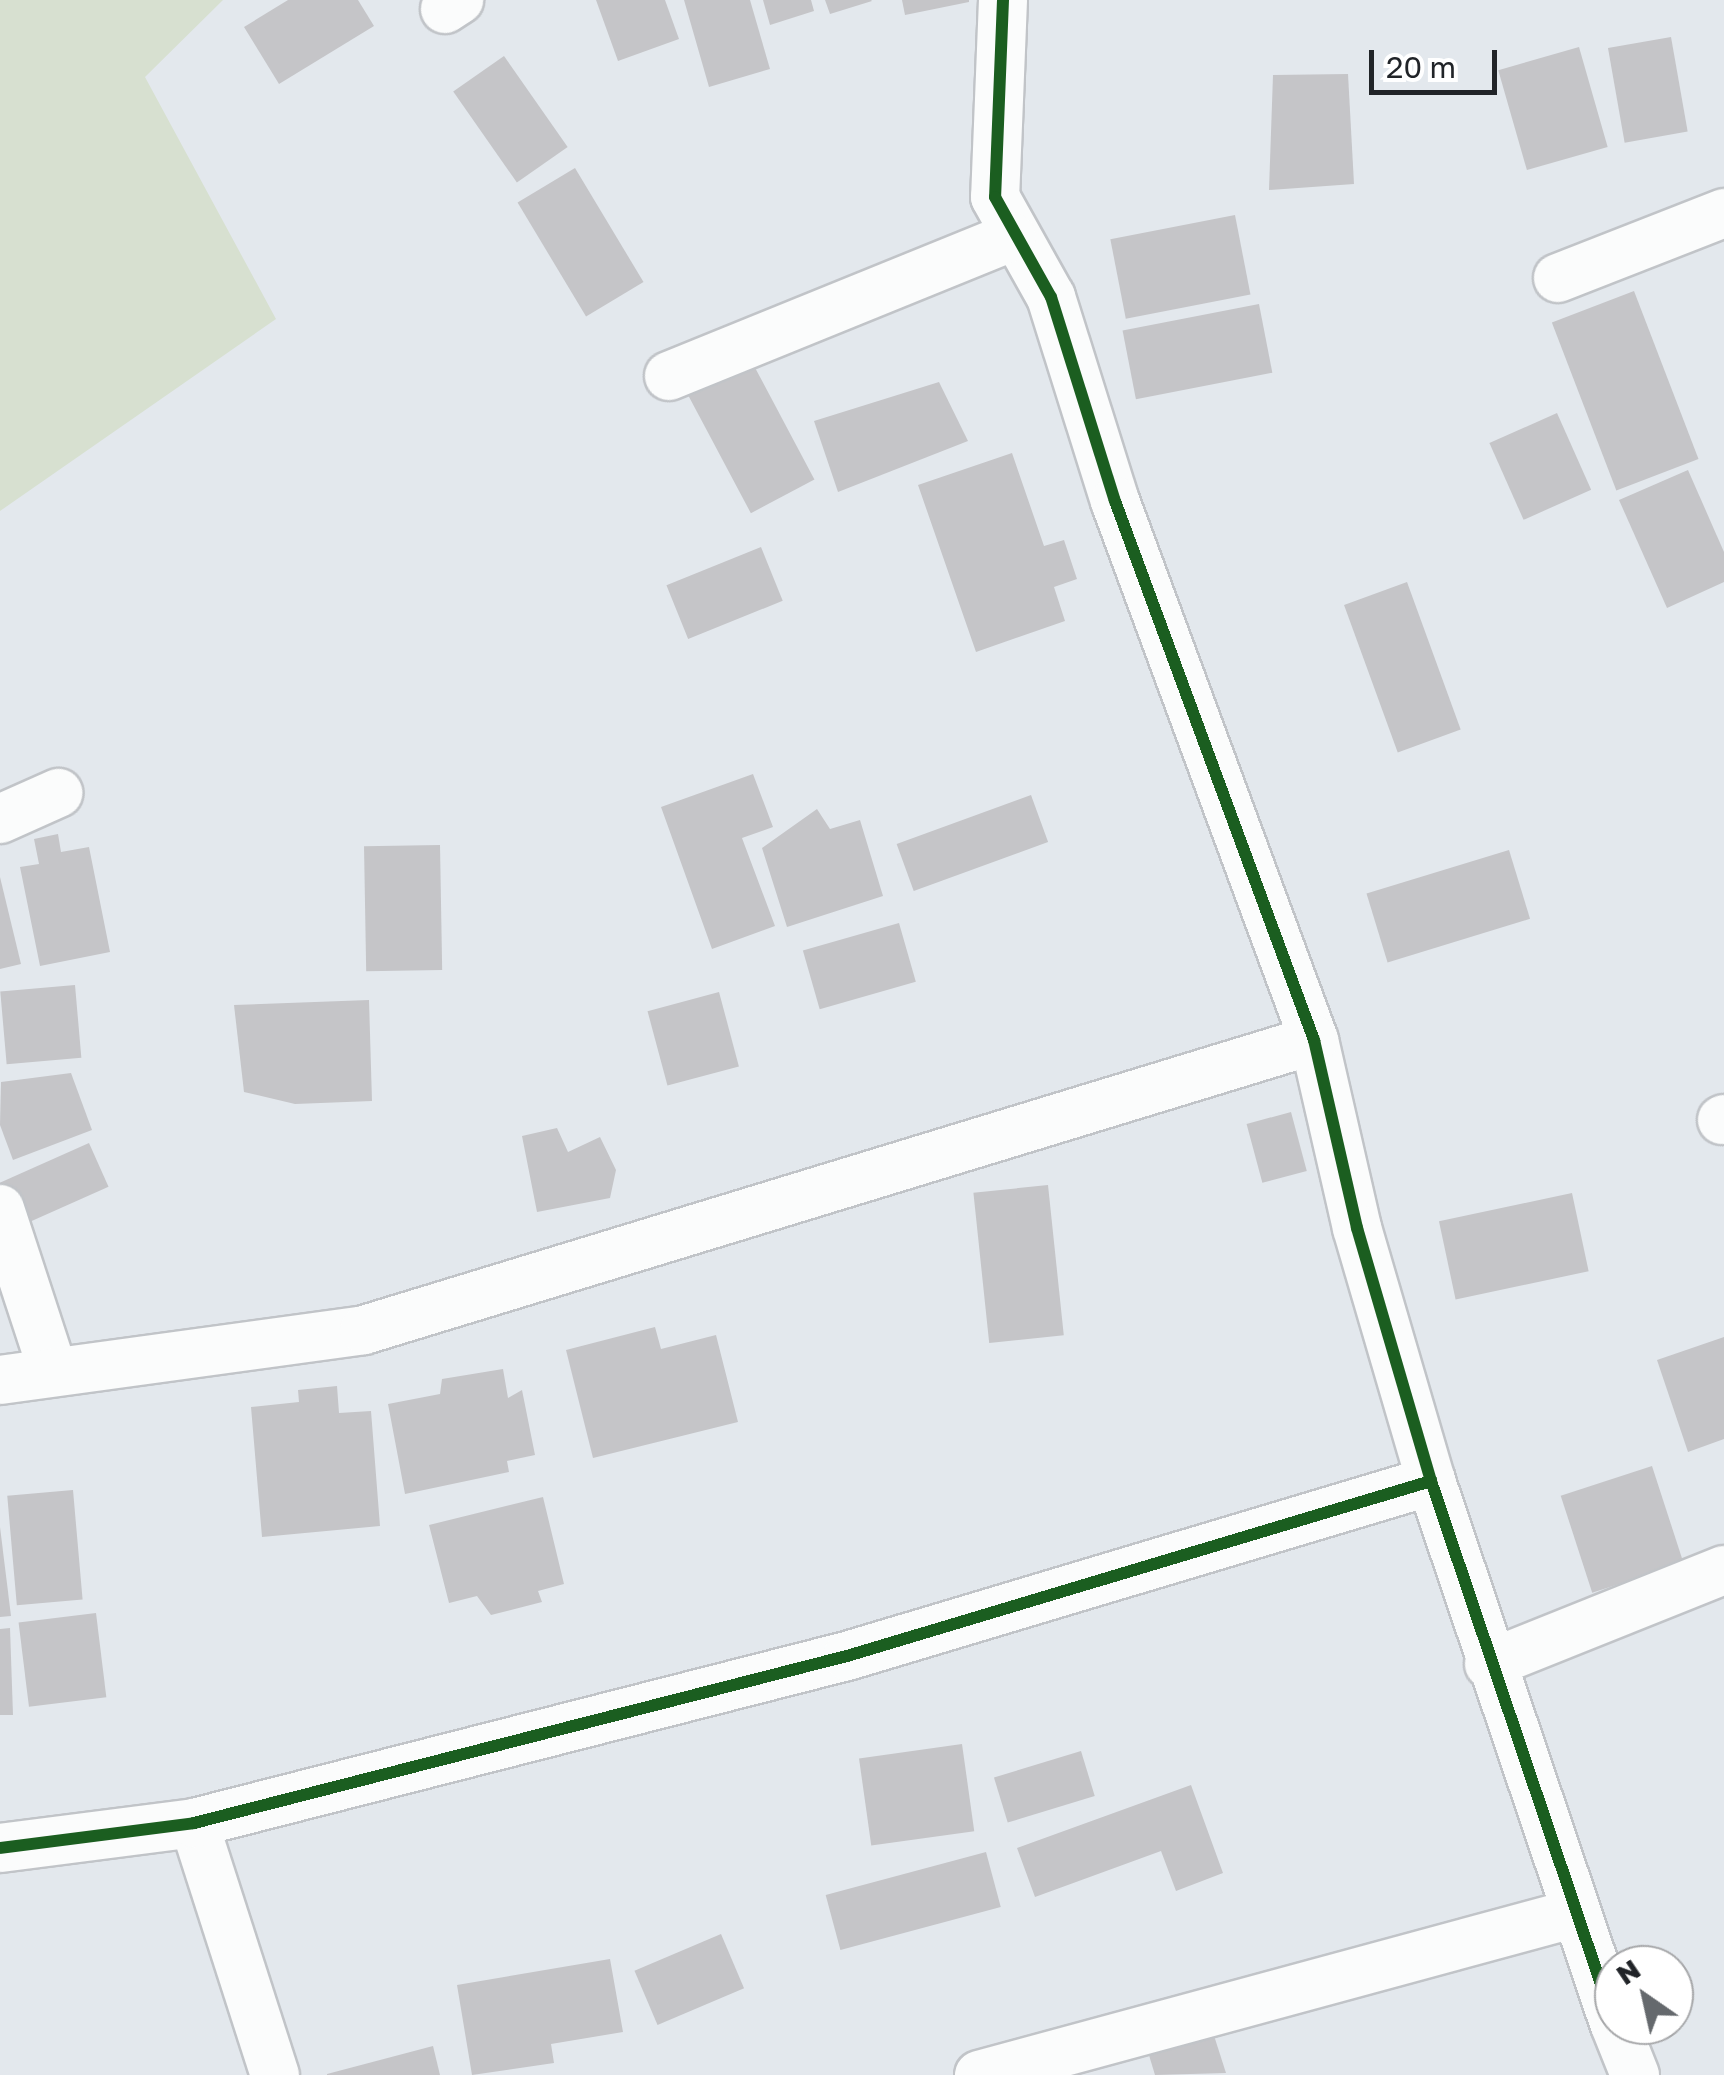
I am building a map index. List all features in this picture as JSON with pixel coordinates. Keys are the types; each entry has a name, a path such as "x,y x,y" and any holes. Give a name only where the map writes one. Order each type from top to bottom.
{"street":[{"path":"1003,0 1007,65 992,148 995,197 1012,237 1051,297 1114,501 1314,1040 1431,1481 1594,1972"},
{"path":"1558,278 1724,213"},
{"path":"668,376 1012,237"},
{"path":"0,819 58,793"},
{"path":"0,1380 364,1330 1314,1040"},
{"path":"0,1209 54,1371"},
{"path":"0,1848 194,1824 847,1656 1431,1481"},
{"path":"1489,1664 1724,1570"},
{"path":"194,1824 274,2075"},
{"path":"979,2075 1572,1914"},
{"path":"1622,2045 1634,2075"}],"green space":[{"path":"0,0 223,0 145,77 276,319 0,511"}],"building":[{"path":"288,0 358,0 374,26 279,84 244,27"},
{"path":"596,0 665,0 679,39 618,61"},
{"path":"684,0 750,0 770,69 709,87"},
{"path":"763,0 811,0 814,11 770,25"},
{"path":"825,0 871,0 872,1 830,14"},
{"path":"902,0 969,0 969,2 905,15"},
{"path":"1671,37 1688,132 1625,143 1608,48"},
{"path":"1579,47 1608,147 1527,170 1498,70"},
{"path":"504,56 568,147 517,182 453,92"},
{"path":"1348,74 1354,184 1269,190 1273,75"},
{"path":"575,168 644,282 586,317 518,203"},
{"path":"1235,215 1250,295 1126,319 1110,239"},
{"path":"1634,291 1699,459 1616,491 1552,323"},
{"path":"1259,304 1272,373 1136,399 1123,331"},
{"path":"752,362 814,479 751,513 688,396"},
{"path":"939,382 968,441 838,492 814,421"},
{"path":"1557,413 1591,490 1524,520 1489,443"},
{"path":"1012,453 1044,546 1064,540 1077,579 1054,587 1065,621 976,652 918,485"},
{"path":"1688,470 1724,552 1724,582 1667,608 1619,500"},
{"path":"761,547 783,601 688,639 666,585"},
{"path":"1407,582 1461,730 1398,752 1344,605"},
{"path":"753,774 773,827 742,838 775,926 712,949 661,807"},
{"path":"1031,795 1048,842 914,891 897,844"},
{"path":"817,809 830,829 860,820 883,896 787,927 762,848"},
{"path":"58,834 61,852 89,847 110,952 40,966 20,867 39,864 34,839"},
{"path":"440,845 442,970 366,971 364,846"},
{"path":"1509,850 1530,919 1388,962 1367,894"},
{"path":"0,877 21,964 0,969"},
{"path":"899,923 916,982 820,1009 803,951"},
{"path":"75,985 81,1058 7,1064 0,992"},
{"path":"719,992 739,1066 667,1086 648,1011"},
{"path":"369,1000 372,1101 295,1104 244,1092 234,1005"},
{"path":"71,1073 92,1130 13,1160 0,1125 1,1082"},
{"path":"1291,1112 1307,1171 1262,1183 1247,1124"},
{"path":"557,1128 568,1152 600,1137 616,1170 610,1198 537,1212 522,1136"},
{"path":"89,1143 109,1187 20,1226 0,1182"},
{"path":"1048,1185 1064,1335 989,1343 973,1193"},
{"path":"1572,1193 1589,1271 1456,1300 1439,1221"},
{"path":"655,1327 661,1349 716,1335 738,1422 593,1458 566,1350"},
{"path":"1724,1337 1724,1439 1688,1452 1657,1360"},
{"path":"503,1369 508,1398 522,1390 535,1455 507,1461 509,1472 405,1494 388,1404 440,1394 442,1379"},
{"path":"337,1386 339,1413 371,1411 380,1526 262,1537 251,1407 299,1402 298,1390"},
{"path":"1652,1466 1684,1563 1592,1593 1561,1496"},
{"path":"73,1490 83,1600 17,1605 7,1496"},
{"path":"543,1497 564,1584 538,1591 542,1602 491,1615 477,1596 449,1603 429,1525"},
{"path":"0,1527 11,1616 0,1617"},
{"path":"96,1613 106,1697 29,1707 19,1623"},
{"path":"10,1628 13,1715 0,1715 0,1629"},
{"path":"962,1744 974,1831 871,1846 859,1758"},
{"path":"1081,1751 1095,1796 1008,1823 994,1778"},
{"path":"1191,1785 1223,1873 1176,1891 1161,1851 1035,1897 1017,1848"},
{"path":"986,1852 1001,1907 840,1950 826,1895"},
{"path":"721,1934 744,1988 658,2025 634,1971"},
{"path":"610,1959 623,2032 551,2044 554,2063 472,2075 457,1985"},
{"path":"1209,2020 1226,2073 1155,2075 1145,2042"},
{"path":"433,2046 440,2075 327,2075 327,2074"}],"cycle path":[{"path":"1003,0 995,197 1051,297 1115,501 1314,1040 1357,1228 1431,1481 1594,1964"},
{"path":"0,1848 194,1823 847,1656 1431,1481"}]}
